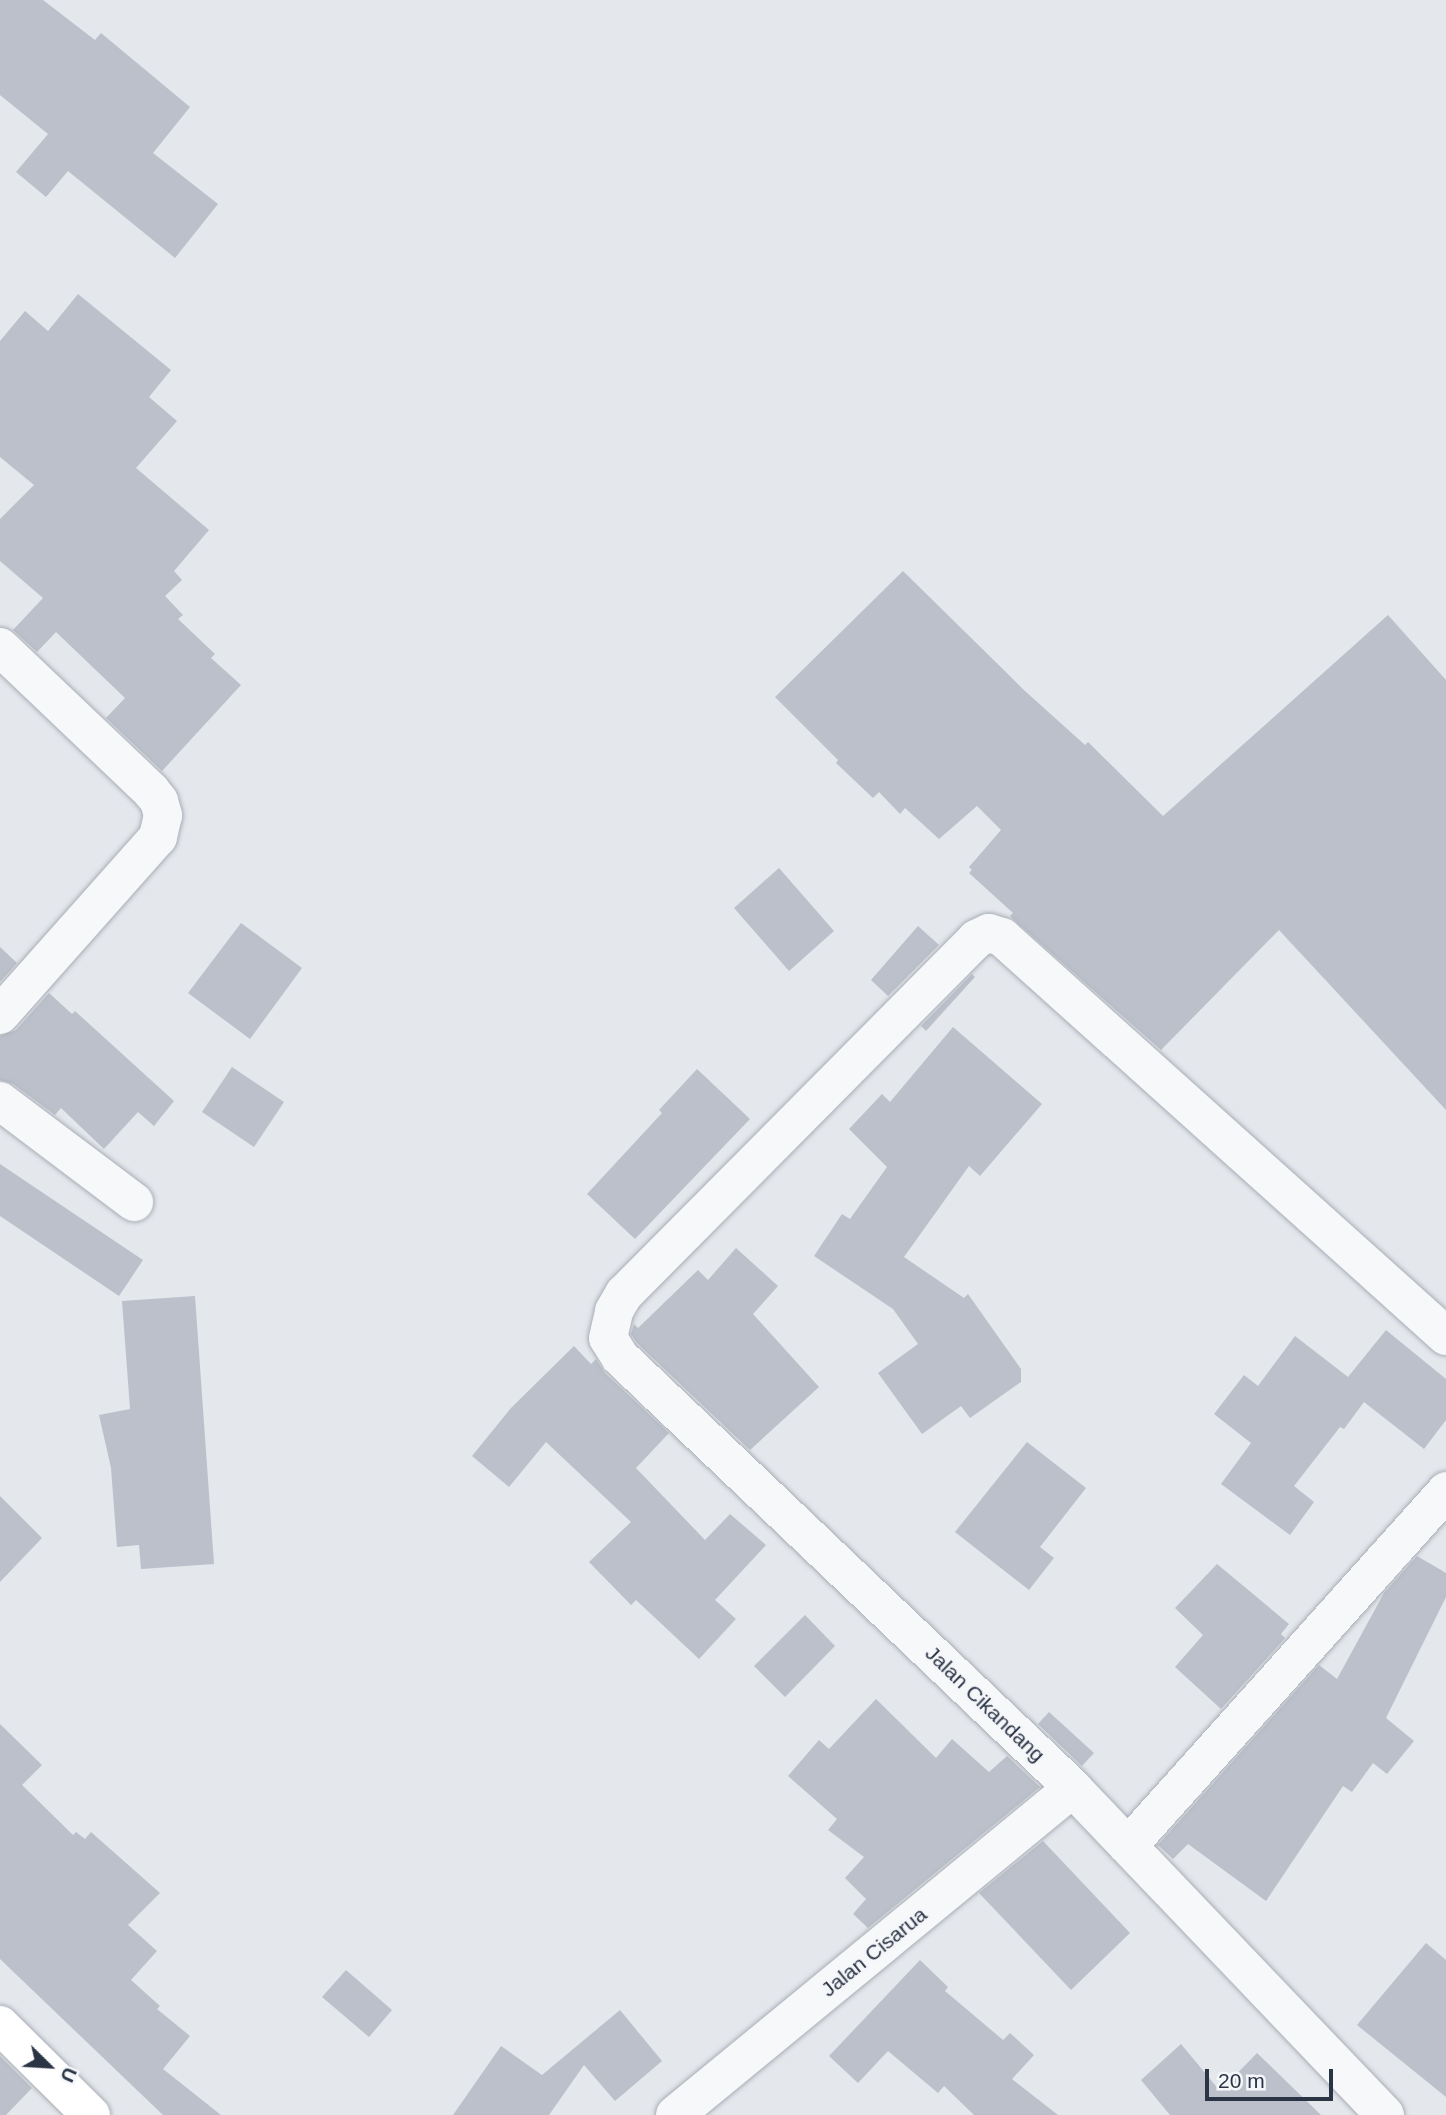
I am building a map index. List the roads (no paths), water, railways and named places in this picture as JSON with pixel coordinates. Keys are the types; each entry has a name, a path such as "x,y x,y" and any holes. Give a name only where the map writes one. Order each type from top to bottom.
{"main road":[{"path":"0,2025 91,2115"}],"street":[{"path":"0,647 151,791 159,801 163,815 158,837 0,1016"},
{"name":"Jalan Cikandang","path":"1385,2115 1073,1788 620,1357 608,1338 614,1311 624,1294 976,939 989,933 1002,937 1446,1336"},
{"path":"0,1101 134,1202"},
{"path":"1128,1846 1446,1491"},
{"name":"Jalan Cisarua","path":"675,2115 1073,1788"}]}
